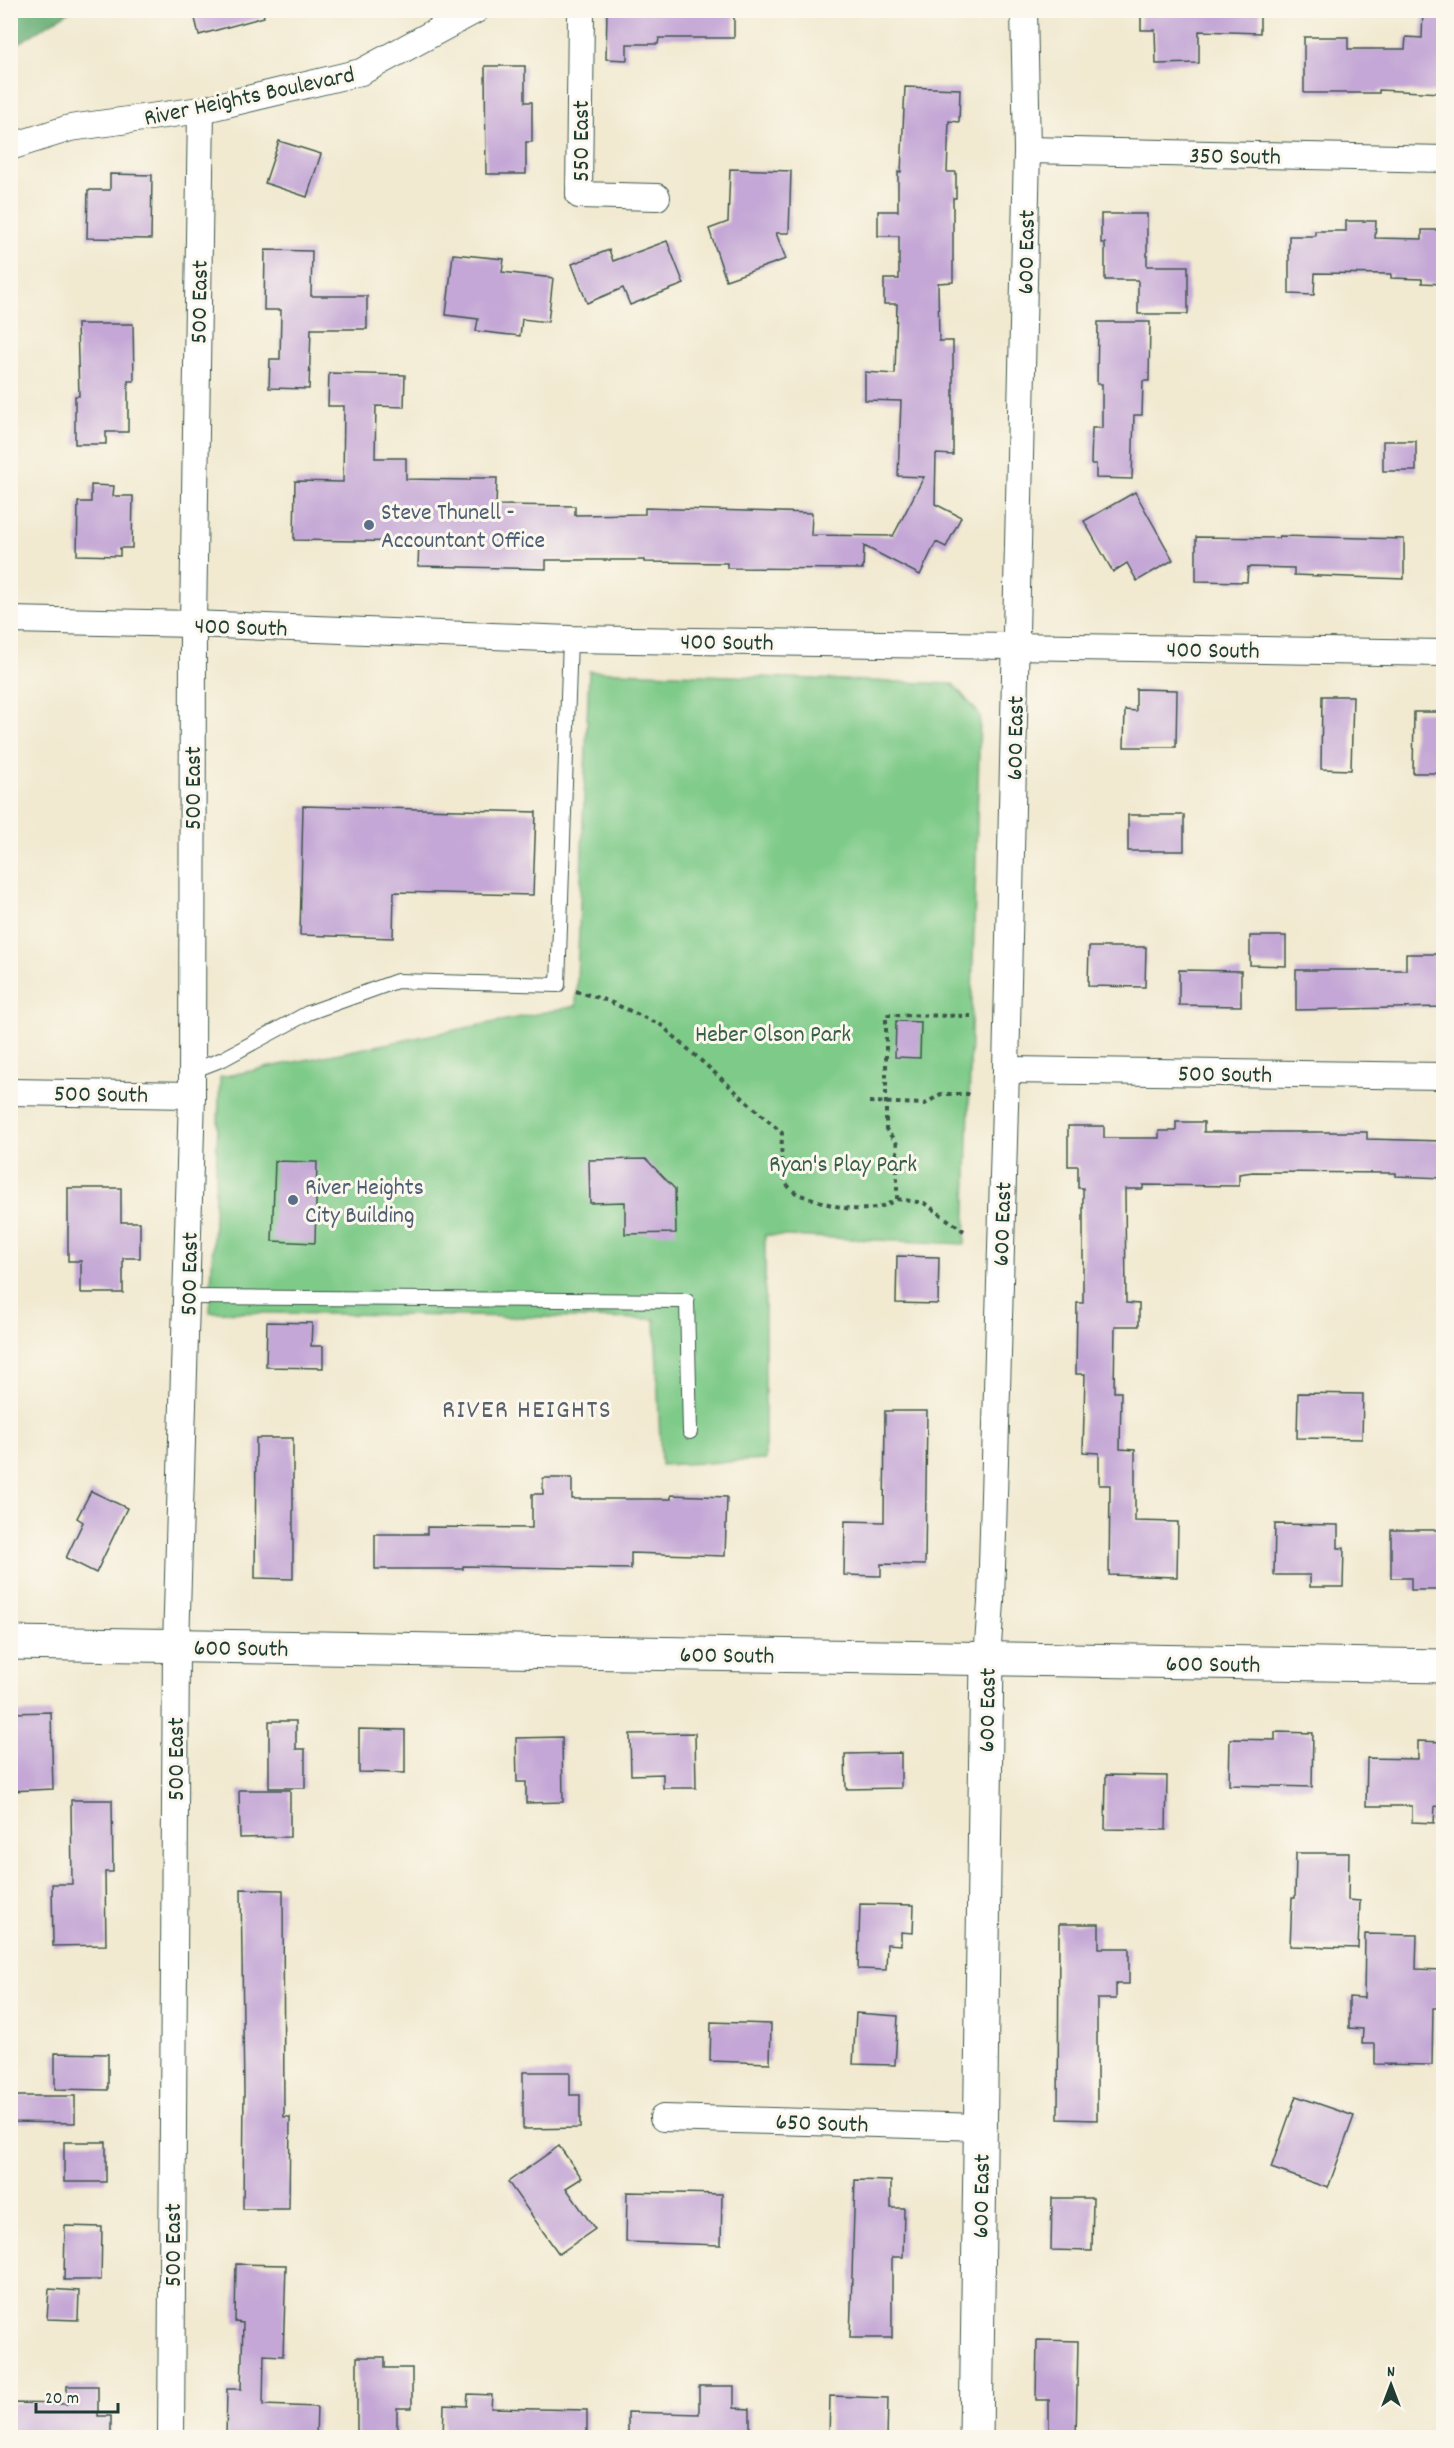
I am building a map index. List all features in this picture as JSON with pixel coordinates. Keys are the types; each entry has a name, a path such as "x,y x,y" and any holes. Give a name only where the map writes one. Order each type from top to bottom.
{"street":[{"name":"River Heights Boulevard","path":"10,147 70,128 201,110 361,72 476,10"},
{"name":"550 East","path":"581,10 579,195 657,197"},
{"name":"600 East","path":"976,2438 987,1659 991,1602 1006,1070 1027,150 1024,10"},
{"name":"500 East","path":"171,2438 176,1646 192,1083 193,624 201,110"},
{"name":"350 South","path":"1027,150 1443,159"},
{"name":"400 South","path":"10,620 193,624 570,639 1016,644 1443,653"},
{"name":"500 South","path":"1006,1070 1443,1076"},
{"name":"500 South","path":"10,1092 192,1083"},
{"name":"600 South","path":"10,1643 1443,1666"},
{"name":"650 South","path":"663,2118 981,2127"}],"lane":[{"path":"192,1083 223,1059 308,1013 397,981 558,985 570,639"},
{"path":"187,1297 687,1301 690,1432"}],"path":[{"path":"558,985 608,1001 661,1025 782,1133 782,1172 789,1187 798,1194 853,1210 884,1207 897,1199 924,1203 964,1231"},
{"path":"897,1199 897,1144 886,1129 886,1015 971,1016"},
{"path":"868,1102 925,1104 941,1094 969,1094"}],"green space":[{"path":"11,10 70,10 70,11 11,48"},
{"name":"Heber Olson Park","path":"589,671 953,684 980,715 965,1244 765,1235 765,1460 661,1465 655,1319 210,1312 220,1077 576,1006"}],"building":[{"path":"193,10 263,10 264,17 199,35"},
{"path":"607,10 734,10 734,38 659,38 658,44 627,44 627,60 606,59"},
{"path":"1141,10 1260,10 1260,33 1199,31 1199,63 1156,64 1155,30 1141,30"},
{"path":"1423,10 1443,10 1443,93 1379,90 1379,93 1304,93 1304,37 1348,37 1348,49 1405,49 1406,37 1422,38"},
{"path":"485,66 525,66 525,102 532,102 532,142 526,142 526,174 486,174"},
{"path":"905,87 960,89 959,122 949,121 947,172 956,172 956,198 953,198 953,282 938,283 939,341 953,341 953,455 936,454 935,504 961,517 946,547 936,542 920,575 864,546 863,569 727,568 727,563 546,560 546,569 418,566 419,542 294,540 295,481 343,482 344,406 328,406 329,373 405,375 404,407 376,406 375,458 406,458 406,479 497,478 496,505 575,506 575,515 645,514 645,508 812,513 811,535 893,536 924,477 898,476 901,401 865,400 865,372 895,374 897,304 884,304 884,279 899,279 899,236 878,236 878,211 898,211 898,172 901,172"},
{"path":"279,141 321,154 307,197 265,183"},
{"path":"730,169 791,171 789,233 776,233 786,259 726,280 709,229 728,222"},
{"path":"110,174 152,175 151,239 87,238 88,190 110,190"},
{"path":"1101,214 1147,214 1147,266 1188,266 1188,314 1138,314 1138,280 1105,280 1105,243 1101,243"},
{"path":"1346,221 1376,221 1375,238 1422,239 1422,230 1443,230 1443,284 1422,283 1422,279 1391,278 1391,274 1315,273 1314,295 1289,294 1289,236 1315,236 1315,231 1346,231"},
{"path":"667,241 684,284 630,305 623,288 587,303 572,264 609,250 613,261"},
{"path":"265,250 312,251 311,296 367,296 367,329 311,329 309,389 269,388 270,359 280,359 281,310 264,310"},
{"path":"453,254 504,259 502,272 553,278 548,322 522,319 520,336 476,331 478,319 446,315"},
{"path":"1098,322 1150,322 1149,381 1143,381 1142,415 1134,415 1132,479 1096,478 1096,464 1091,464 1092,428 1102,428 1102,384 1097,384"},
{"path":"77,324 133,324 134,381 128,381 128,432 106,432 106,444 75,444 75,396 79,396"},
{"path":"1383,441 1416,441 1416,471 1383,471"},
{"path":"91,485 114,486 113,496 133,496 132,548 120,548 120,556 77,555 78,502 91,502"},
{"path":"1135,492 1173,560 1137,581 1127,563 1113,572 1084,521"},
{"path":"1279,536 1404,539 1404,579 1294,575 1294,568 1248,567 1247,582 1196,581 1196,537 1279,538"},
{"path":"1136,689 1177,690 1176,747 1124,747 1125,710 1136,711"},
{"path":"1322,696 1353,696 1351,770 1321,769"},
{"path":"1414,712 1443,712 1443,773 1413,773"},
{"path":"303,806 536,812 533,895 394,892 393,938 300,935"},
{"path":"1128,815 1184,815 1184,851 1128,851"},
{"path":"1250,936 1286,936 1286,966 1250,965"},
{"path":"1089,947 1146,947 1145,987 1088,986"},
{"path":"1406,954 1443,954 1443,1007 1296,1010 1296,970 1406,970"},
{"path":"1179,970 1241,971 1241,1006 1179,1005"},
{"path":"896,1021 921,1022 920,1058 895,1057"},
{"path":"1176,1122 1204,1122 1204,1132 1367,1132 1367,1139 1443,1141 1443,1178 1396,1176 1396,1173 1253,1172 1239,1174 1239,1186 1143,1185 1143,1189 1125,1189 1126,1303 1139,1304 1139,1326 1115,1326 1114,1392 1121,1392 1120,1449 1135,1450 1135,1521 1178,1522 1177,1577 1109,1575 1110,1485 1099,1485 1099,1453 1083,1452 1085,1374 1076,1374 1077,1303 1083,1303 1083,1188 1078,1188 1078,1166 1068,1166 1068,1126 1104,1126 1104,1138 1159,1138 1159,1131 1176,1131"},
{"path":"646,1159 675,1189 676,1233 625,1234 625,1202 590,1203 589,1160"},
{"path":"275,1161 317,1162 315,1243 272,1241"},
{"path":"68,1188 121,1188 121,1222 140,1222 140,1258 123,1258 123,1293 81,1293 81,1261 68,1261"},
{"path":"897,1256 939,1257 938,1304 896,1303"},
{"path":"267,1322 312,1323 311,1346 323,1346 323,1368 266,1367"},
{"path":"1298,1393 1363,1394 1362,1439 1297,1438"},
{"path":"885,1411 927,1411 925,1565 881,1564 881,1576 844,1575 845,1521 884,1522"},
{"path":"256,1438 293,1438 293,1579 255,1578"},
{"path":"543,1478 572,1478 572,1499 671,1499 671,1495 727,1497 725,1556 631,1553 631,1569 463,1566 463,1569 375,1569 375,1534 427,1534 427,1527 532,1528 532,1494 543,1494"},
{"path":"91,1491 127,1508 96,1573 66,1558 83,1522 77,1518"},
{"path":"1275,1524 1338,1525 1338,1548 1344,1548 1343,1587 1310,1587 1310,1575 1274,1575"},
{"path":"1391,1530 1443,1530 1443,1590 1411,1590 1411,1578 1391,1578"},
{"path":"51,1712 53,1789 10,1791 10,1713"},
{"path":"269,1721 296,1721 296,1749 305,1749 305,1788 269,1788"},
{"path":"359,1729 405,1730 405,1773 359,1772"},
{"path":"1275,1732 1313,1733 1312,1787 1229,1785 1230,1739 1275,1740"},
{"path":"695,1733 696,1788 663,1788 663,1774 631,1775 630,1734"},
{"path":"562,1737 563,1802 526,1803 526,1782 517,1782 516,1738"},
{"path":"1418,1741 1443,1742 1443,1807 1435,1806 1434,1823 1412,1822 1412,1806 1366,1806 1367,1758 1418,1759"},
{"path":"901,1753 901,1788 846,1789 845,1754"},
{"path":"1106,1775 1167,1776 1166,1830 1105,1829"},
{"path":"239,1790 290,1790 290,1837 240,1838"},
{"path":"71,1800 112,1800 113,1872 105,1872 106,1945 53,1946 52,1884 72,1884"},
{"path":"1296,1853 1349,1853 1348,1900 1360,1901 1358,1948 1290,1946 1292,1898 1295,1898"},
{"path":"241,1889 283,1890 284,2117 290,2117 289,2209 243,2209"},
{"path":"860,1904 914,1905 913,1933 901,1932 901,1945 887,1944 886,1970 858,1969"},
{"path":"1059,1924 1099,1924 1099,1948 1129,1948 1129,1984 1116,1984 1116,1999 1097,1999 1097,2120 1058,2119"},
{"path":"1365,1934 1417,1935 1416,1969 1442,1970 1442,2008 1433,2008 1432,2065 1375,2064 1375,2044 1362,2044 1363,2029 1349,2028 1349,1997 1364,1998"},
{"path":"856,2013 898,2016 895,2065 853,2064"},
{"path":"711,2022 771,2024 770,2063 710,2061"},
{"path":"55,2053 108,2054 108,2090 55,2089"},
{"path":"523,2072 570,2072 570,2095 580,2095 580,2128 523,2129"},
{"path":"10,2096 75,2096 75,2123 10,2122"},
{"path":"1296,2096 1354,2116 1328,2188 1271,2168"},
{"path":"64,2142 106,2142 106,2182 64,2182"},
{"path":"559,2146 582,2178 566,2188 595,2229 559,2254 508,2182"},
{"path":"855,2180 891,2181 891,2208 904,2208 903,2257 892,2257 892,2338 850,2338"},
{"path":"627,2192 722,2194 721,2245 626,2242"},
{"path":"1052,2198 1093,2198 1092,2251 1051,2250"},
{"path":"65,2226 102,2227 101,2280 64,2280"},
{"path":"236,2264 286,2265 283,2356 264,2355 263,2405 317,2407 316,2438 226,2438 227,2389 241,2389 243,2323 235,2322"},
{"path":"49,2289 79,2291 78,2320 47,2319"},
{"path":"1037,2340 1078,2341 1076,2438 1049,2438 1049,2400 1036,2400"},
{"path":"357,2357 385,2357 385,2368 412,2368 412,2408 397,2408 397,2438 357,2438"},
{"path":"67,2386 98,2386 98,2416 111,2416 111,2438 10,2438 10,2403 67,2404"},
{"path":"699,2386 734,2386 734,2408 750,2409 750,2438 628,2438 628,2412 699,2414"},
{"path":"468,2394 492,2395 491,2408 587,2410 587,2438 443,2438 444,2405 467,2406"},
{"path":"830,2396 888,2398 887,2438 829,2438"}],"place":[{"name":"Steve Thunell - Accountant Office","path":"369,525"},
{"name":"River Heights City Building","path":"293,1200"}],"district":[{"name":"RIVER HEIGHTS","path":"527,1408"}],"park label":[{"name":"Ryan's Play Park","path":"843,1163"}]}
